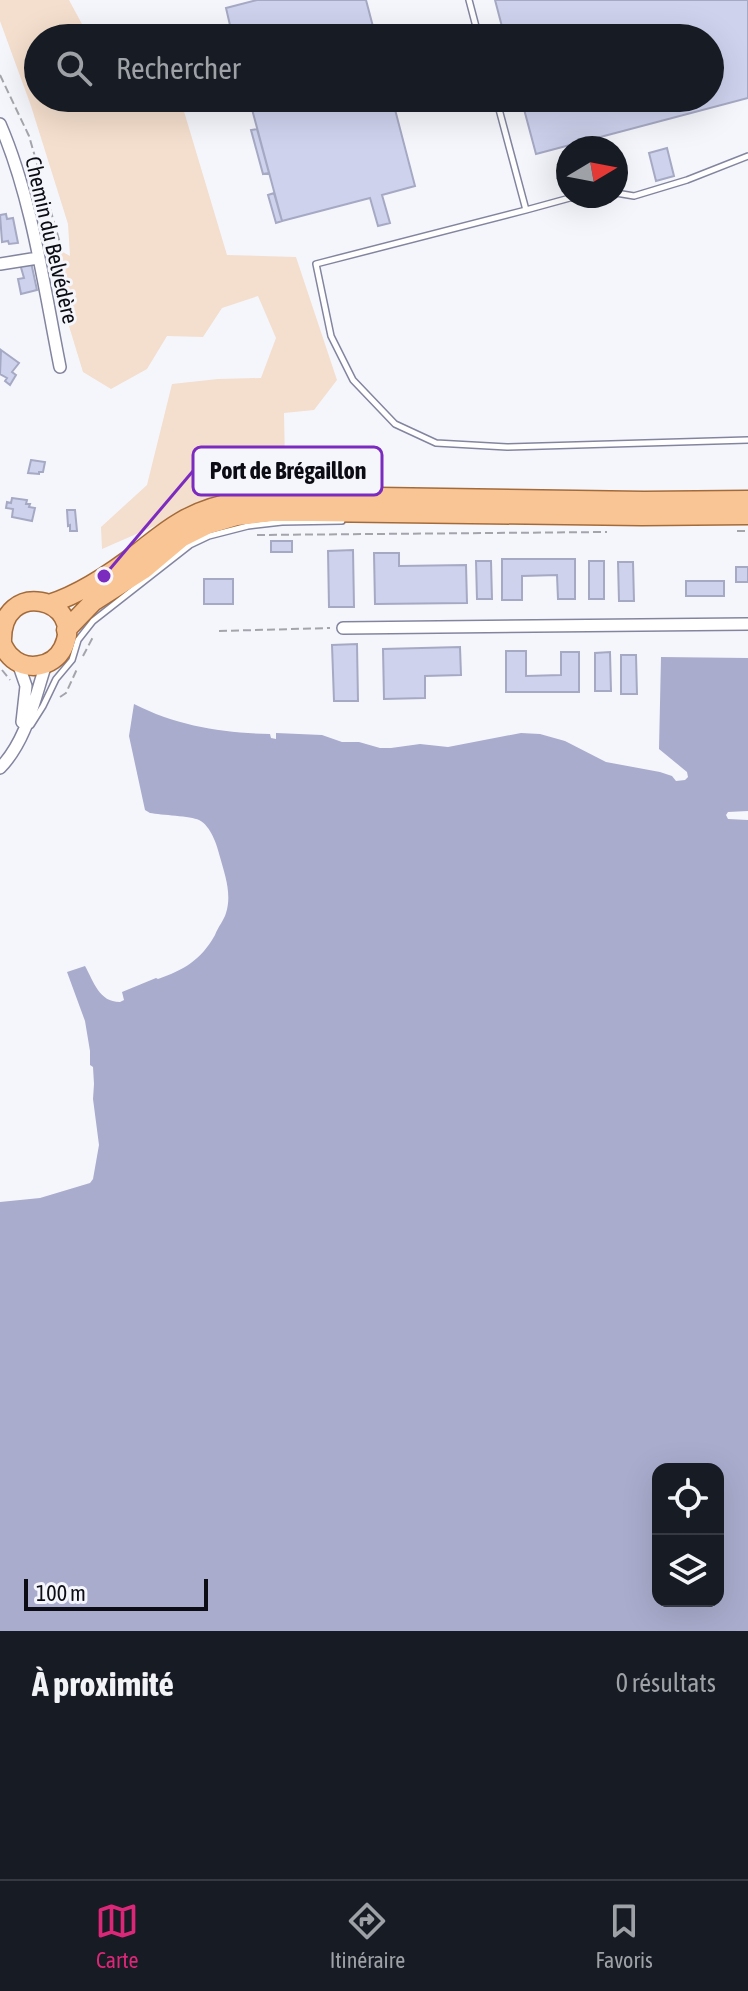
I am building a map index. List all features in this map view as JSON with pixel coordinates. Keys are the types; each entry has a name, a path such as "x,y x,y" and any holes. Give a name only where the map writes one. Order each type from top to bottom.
{"main road":[{"path":"49,604 104,576 179,522 236,501 313,496 748,500"},
{"path":"66,630 93,602 143,570 181,538 207,525 237,516 272,512 748,515"},
{"path":"32,600 49,604 61,615 66,630 64,647 54,660 46,664 9,665 11,657 1,641 8,604 32,600"}],"street":[{"name":"Chemin du Belvédère","path":"0,124 15,160 60,367"},
{"path":"0,264 38,258"},
{"path":"343,628 748,624"},
{"path":"0,768 19,743 46,664"},
{"path":"9,665 26,686 19,743"}],"lane":[{"path":"469,0 475,24"},
{"path":"500,112 526,210"},
{"path":"628,195 634,196 687,180 748,156"},
{"path":"556,202 316,264 331,336 353,380 395,424 436,443 493,446 748,440"},
{"path":"19,743 56,679 72,660 78,640 93,621 190,545 209,536 248,526 423,513"}],"path":[{"path":"0,75 29,136 60,243"},
{"path":"733,531 748,531"},
{"path":"255,535 609,532"},
{"path":"219,631 343,628"},
{"path":"83,657 94,634"},
{"path":"9,665 16,687"},
{"path":"53,695 60,697 66,693 77,669"}],"shaded area":[{"path":"0,0 69,0 82,24 24,24 24,87 0,21"},
{"path":"33,112 184,112 227,255 296,257 337,380 314,410 284,413 285,464 261,468 260,480 102,549 101,527 147,485 172,384 261,378 276,338 258,296 222,308 203,337 167,336 147,369 111,389 83,372 43,241 70,256 68,224"}],"water":[{"path":"661,657 748,658 748,811 728,812 726,815 728,819 748,820 748,1631 0,1631 0,1202 40,1198 90,1183 99,1145 93,1099 93,1067 90,1065 85,1021 67,972 85,966 102,995 120,1002 124,1000 122,992 176,972 198,958 210,944 228,906 224,871 207,827 195,819 145,810 129,736 134,704 200,727 270,734 271,738 276,739 276,733 322,735 342,742 359,742 380,748 420,744 448,747 521,733 540,734 565,741 606,762 660,772 676,781 685,780 687,772 659,749"}],"building":[{"path":"257,0 366,0 372,24 230,24 226,8"},
{"path":"495,0 748,0 748,98 724,104 724,24 501,24"},
{"path":"253,112 396,112 415,186 382,195 390,223 378,226 370,198 282,221"},
{"path":"525,112 695,112 604,136 556,136 556,149 536,154"},
{"path":"257,129 269,173 263,174 251,130"},
{"path":"667,148 674,176 656,181 649,153"},
{"path":"274,193 282,221 276,223 268,195"},
{"path":"6,214 7,219 13,218 18,243 2,242 0,215"},
{"path":"31,262 37,290 21,294 18,279 24,278 20,264"},
{"path":"1,350 19,363 12,372 16,375 10,385 5,381 7,378 0,374"},
{"path":"31,460 45,462 43,472 28,473"},
{"path":"12,498 27,500 29,507 35,508 32,521 12,517 13,509 6,508"},
{"path":"67,510 75,510 77,531 70,531"},
{"path":"271,541 292,541 292,552 271,552"},
{"path":"353,550 354,607 329,607 328,551"},
{"path":"374,553 399,553 399,566 466,565 467,603 375,604"},
{"path":"502,559 575,559 575,599 558,599 557,575 522,576 522,600 502,600"},
{"path":"476,561 491,561 492,599 477,599"},
{"path":"589,561 604,561 604,599 589,599"},
{"path":"618,562 633,562 634,601 619,601"},
{"path":"736,567 748,567 748,582 736,582"},
{"path":"204,579 233,579 233,604 204,604"},
{"path":"686,581 724,581 724,596 686,596"},
{"path":"357,644 358,701 334,701 332,645"},
{"path":"460,647 461,675 425,676 425,698 384,699 383,649"},
{"path":"506,651 526,651 526,676 561,675 561,652 579,652 579,692 506,692"},
{"path":"610,652 611,691 595,691 595,653"},
{"path":"621,655 636,655 637,694 621,694"}],"place":[{"name":"Port de Brégaillon","path":"104,576"}]}
